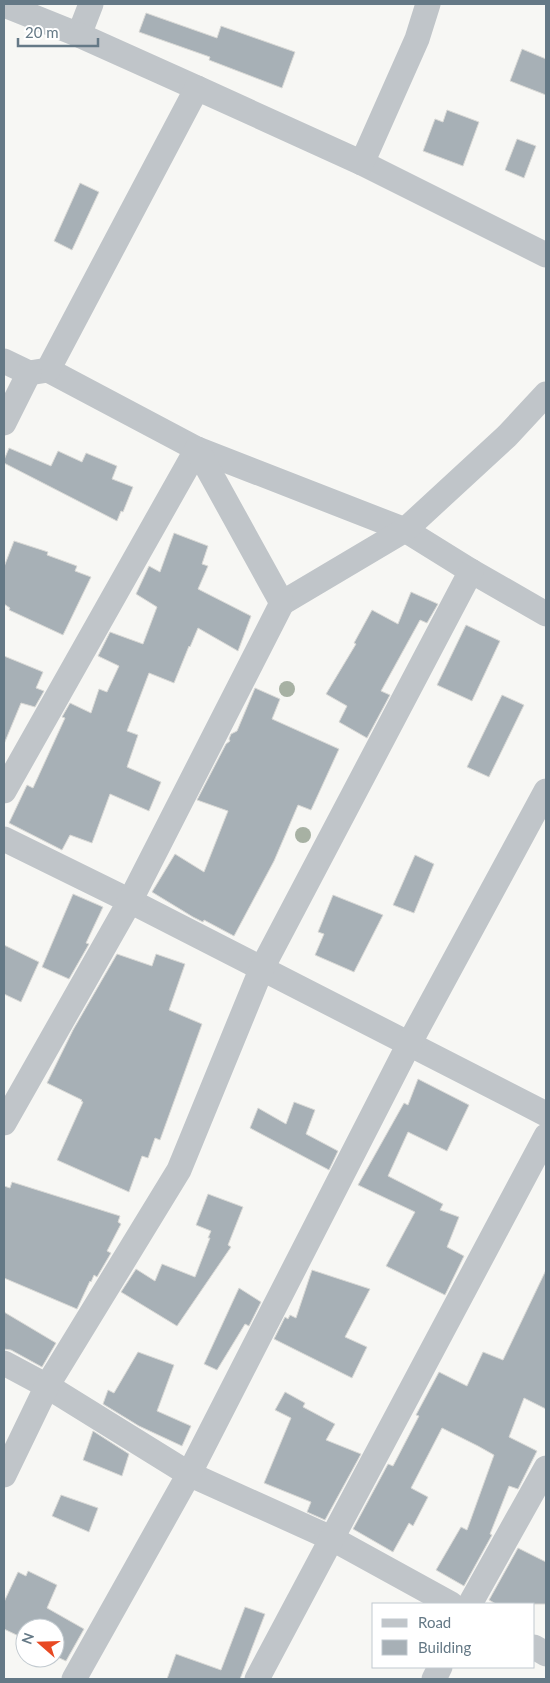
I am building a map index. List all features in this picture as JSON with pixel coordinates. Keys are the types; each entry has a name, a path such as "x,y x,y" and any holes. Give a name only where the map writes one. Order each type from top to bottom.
{"street":[{"path":"79,35 91,4"},
{"path":"362,163 417,39 428,4"},
{"path":"4,5 79,35 362,163 546,255"},
{"path":"4,423 39,372 196,88"},
{"path":"4,361 39,372 197,449 405,530 546,614"},
{"path":"4,1123 130,901 282,603 405,530 507,436 546,394"},
{"path":"197,449 282,603"},
{"path":"4,792 197,449"},
{"path":"4,1475 47,1386 179,1170 261,970 471,571"},
{"path":"74,1679 189,1474 409,1044 546,791"},
{"path":"4,840 130,901 261,970 546,1114"},
{"path":"257,1679 546,1136"},
{"path":"4,1363 47,1386 189,1474 331,1538 448,1603"},
{"path":"471,1603 546,1468"},
{"path":"535,1648 546,1654"}],"building":[{"path":"146,13 217,38 221,26 295,52 282,88 209,60 210,57 139,32"},
{"path":"522,49 546,59 546,95 510,81"},
{"path":"447,110 479,122 463,166 423,151 435,119 443,122"},
{"path":"517,139 536,146 524,178 505,170"},
{"path":"80,183 99,192 72,250 54,241"},
{"path":"9,448 51,466 58,451 82,462 86,453 117,466 112,479 133,487 123,512 121,511 117,521 4,463"},
{"path":"174,533 208,546 202,564 208,566 198,589 251,616 238,651 198,628 174,683 149,673 127,731 138,735 127,767 161,782 149,811 110,794 92,843 70,835 62,850 9,823 27,785 33,788 65,718 62,717 70,703 91,713 99,689 107,692 119,666 98,656 110,632 143,644 157,607 136,594 149,566 160,572"},
{"path":"14,541 48,552 47,555 77,566 75,571 91,577 63,635 9,610 10,608 4,604 4,567"},
{"path":"411,592 438,604 427,623 420,620 381,691 390,695 367,738 339,722 347,706 326,694 356,644 354,643 372,610 398,624"},
{"path":"466,625 500,641 472,701 437,685"},
{"path":"4,656 43,672 36,688 44,691 35,707 21,703 4,744"},
{"path":"255,688 280,699 272,719 339,749 311,810 298,805 274,861 234,936 204,920 203,922 193,917 152,892 175,854 204,872 228,811 197,800 226,744 230,741 231,734 237,731"},
{"path":"502,695 524,705 489,777 467,767"},
{"path":"415,855 434,864 414,913 393,905"},
{"path":"73,894 103,907 86,943 89,944 69,979 42,967"},
{"path":"333,895 383,915 354,972 315,955 324,934 318,932"},
{"path":"4,945 39,962 21,1002 4,994"},
{"path":"117,954 152,966 156,954 185,964 169,1010 202,1024 160,1140 155,1138 148,1158 142,1156 129,1192 57,1160 83,1102 47,1083 73,1030"},
{"path":"418,1079 469,1105 447,1151 408,1132 388,1176 443,1204 440,1210 459,1217 447,1247 464,1256 445,1295 386,1266 415,1212 358,1185 404,1103 408,1105"},
{"path":"294,1102 315,1110 306,1134 338,1151 329,1170 250,1128 258,1108 286,1124"},
{"path":"12,1182 120,1216 118,1222 121,1224 107,1251 111,1253 97,1277 94,1275 90,1281 77,1309 4,1278 4,1186 10,1188"},
{"path":"208,1194 243,1207 228,1245 231,1247 177,1326 121,1292 136,1269 155,1281 162,1264 195,1277 210,1238 208,1238 211,1231 196,1225"},
{"path":"312,1270 370,1289 345,1337 367,1347 352,1378 274,1339 285,1317 288,1319 290,1315 296,1318"},
{"path":"546,1270 546,1409 524,1398 509,1437 537,1451 518,1489 509,1486 490,1534 492,1535 464,1586 436,1570 461,1527 467,1530 494,1455 478,1446 442,1428 411,1488 428,1497 413,1526 409,1523 393,1552 353,1529 388,1464 393,1466 419,1416 416,1415 439,1372 467,1386 483,1352 503,1360"},
{"path":"239,1288 261,1302 249,1326 245,1324 217,1370 204,1364"},
{"path":"4,1312 56,1343 42,1367 11,1350 4,1349"},
{"path":"138,1352 174,1365 157,1411 191,1426 182,1446 139,1426 103,1404 108,1390 114,1393"},
{"path":"285,1392 305,1403 303,1407 335,1424 326,1440 361,1454 325,1520 307,1512 311,1502 264,1483 291,1418 275,1410"},
{"path":"93,1431 129,1454 122,1476 83,1460"},
{"path":"61,1495 98,1508 89,1532 52,1516"},
{"path":"518,1548 546,1562 546,1604 494,1603 489,1600"},
{"path":"28,1571 57,1585 47,1608 65,1618 15,1618 15,1634 4,1629 4,1602 18,1572 26,1576"},
{"path":"245,1607 265,1614 240,1679 167,1679 176,1654 221,1670"},
{"path":"65,1618 84,1629 65,1661"}]}
